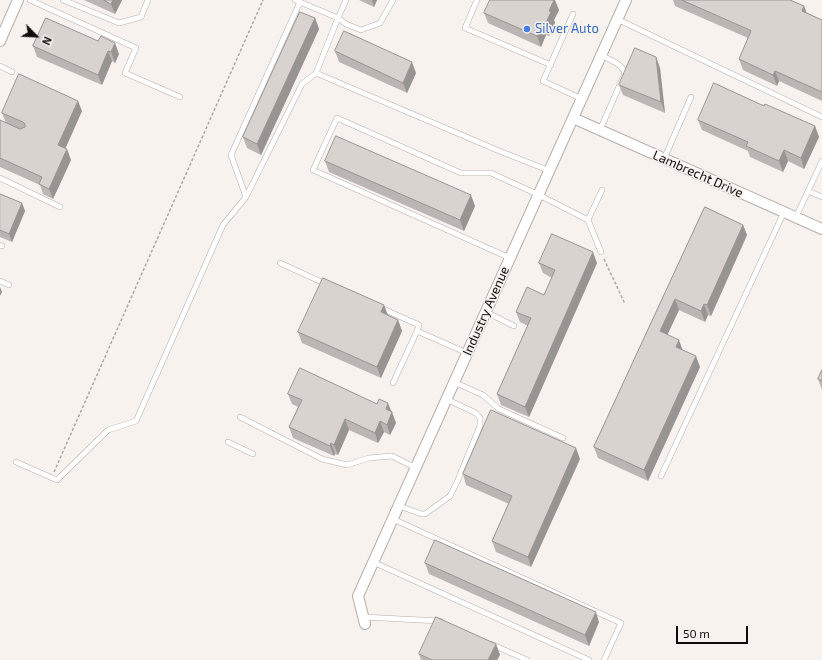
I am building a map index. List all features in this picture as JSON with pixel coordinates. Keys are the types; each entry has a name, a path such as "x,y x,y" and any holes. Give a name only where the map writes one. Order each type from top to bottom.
{"street":[{"path":"0,41 2,29 18,0"},
{"name":"Industry Avenue","path":"364,621 358,596 372,562 399,506 626,0"},
{"name":"Lambrecht Drive","path":"573,118 822,229"}],"lane":[{"path":"30,0 136,48 125,73 180,98"},
{"path":"63,0 119,23 140,17 148,0"},
{"path":"16,462 57,480 108,430 136,421 222,226 246,197 302,84 316,72 346,0"},
{"path":"246,197 231,155 297,1 338,18 346,24 361,30 380,23 393,0"},
{"path":"477,0 465,28 551,65"},
{"path":"573,14 544,82 582,99"},
{"path":"617,19 822,117"},
{"path":"600,130 625,73 624,69 616,63 601,55"},
{"path":"0,66 12,72"},
{"path":"316,72 497,150 550,170"},
{"path":"664,159 691,97"},
{"path":"510,258 313,170 337,118 462,173 491,173 539,195 588,220 601,252"},
{"path":"796,218 822,161"},
{"path":"0,178 60,208"},
{"path":"588,220 602,190"},
{"path":"808,192 822,197"},
{"path":"661,476 784,212"},
{"path":"280,263 330,285"},
{"path":"0,281 9,285"},
{"path":"378,307 419,325 393,383"},
{"path":"486,312 514,326"},
{"path":"417,331 467,353"},
{"path":"454,382 483,395 500,409 563,438"},
{"path":"399,506 425,514 450,496 458,480 480,426 480,418 476,413 446,400"},
{"path":"240,417 322,459 347,465 369,458 392,456 416,468"},
{"path":"228,442 253,454"},
{"path":"393,519 621,623 604,660"},
{"path":"372,562 589,660"},
{"path":"364,621 439,620 446,623"},
{"path":"486,642 527,660"}],"path":[{"path":"51,477 263,0"},
{"path":"601,252 625,304"}],"building":[{"path":"104,0 113,0 111,4"},
{"name":"Silver Auto","path":"490,0 554,0 549,11 551,12 545,25 543,24 537,36 484,13"},
{"path":"682,0 790,0 804,6 802,11 822,20 822,92 775,71 773,75 739,59 751,31"},
{"path":"300,12 315,18 257,144 243,137"},
{"path":"46,18 98,41 101,36 115,43 111,52 108,51 98,75 33,46"},
{"path":"344,31 412,62 403,83 335,51"},
{"path":"635,48 656,57 661,102 619,85"},
{"path":"19,74 78,101 58,145 67,149 49,189 39,184 42,177 0,158 0,120 20,129 25,127 23,122 2,113"},
{"path":"714,83 764,106 765,104 815,126 801,158 784,150 779,161 746,146 748,142 698,120"},
{"path":"336,136 471,195 460,220 325,161"},
{"path":"0,194 22,203 9,234 0,230"},
{"path":"705,207 743,225 707,305 704,304 701,311 675,299 660,331 679,340 676,347 696,356 644,470 594,447"},
{"path":"552,234 593,252 525,407 497,394 531,318 516,312 527,287 544,295 555,270 539,263"},
{"path":"323,278 384,305 381,312 398,320 377,367 298,332"},
{"path":"300,368 377,404 379,399 388,403 386,409 392,412 387,425 380,421 375,433 345,419 334,445 331,443 330,446 289,427 302,400 288,394"},
{"path":"822,370 822,381 818,379"},
{"path":"491,410 576,448 528,557 492,541 512,496 463,474"},
{"path":"435,540 596,612 585,635 425,563"},
{"path":"436,617 496,644 488,660 432,660 419,654"}],"place":[{"name":"Silver Auto","path":"527,29"}]}
